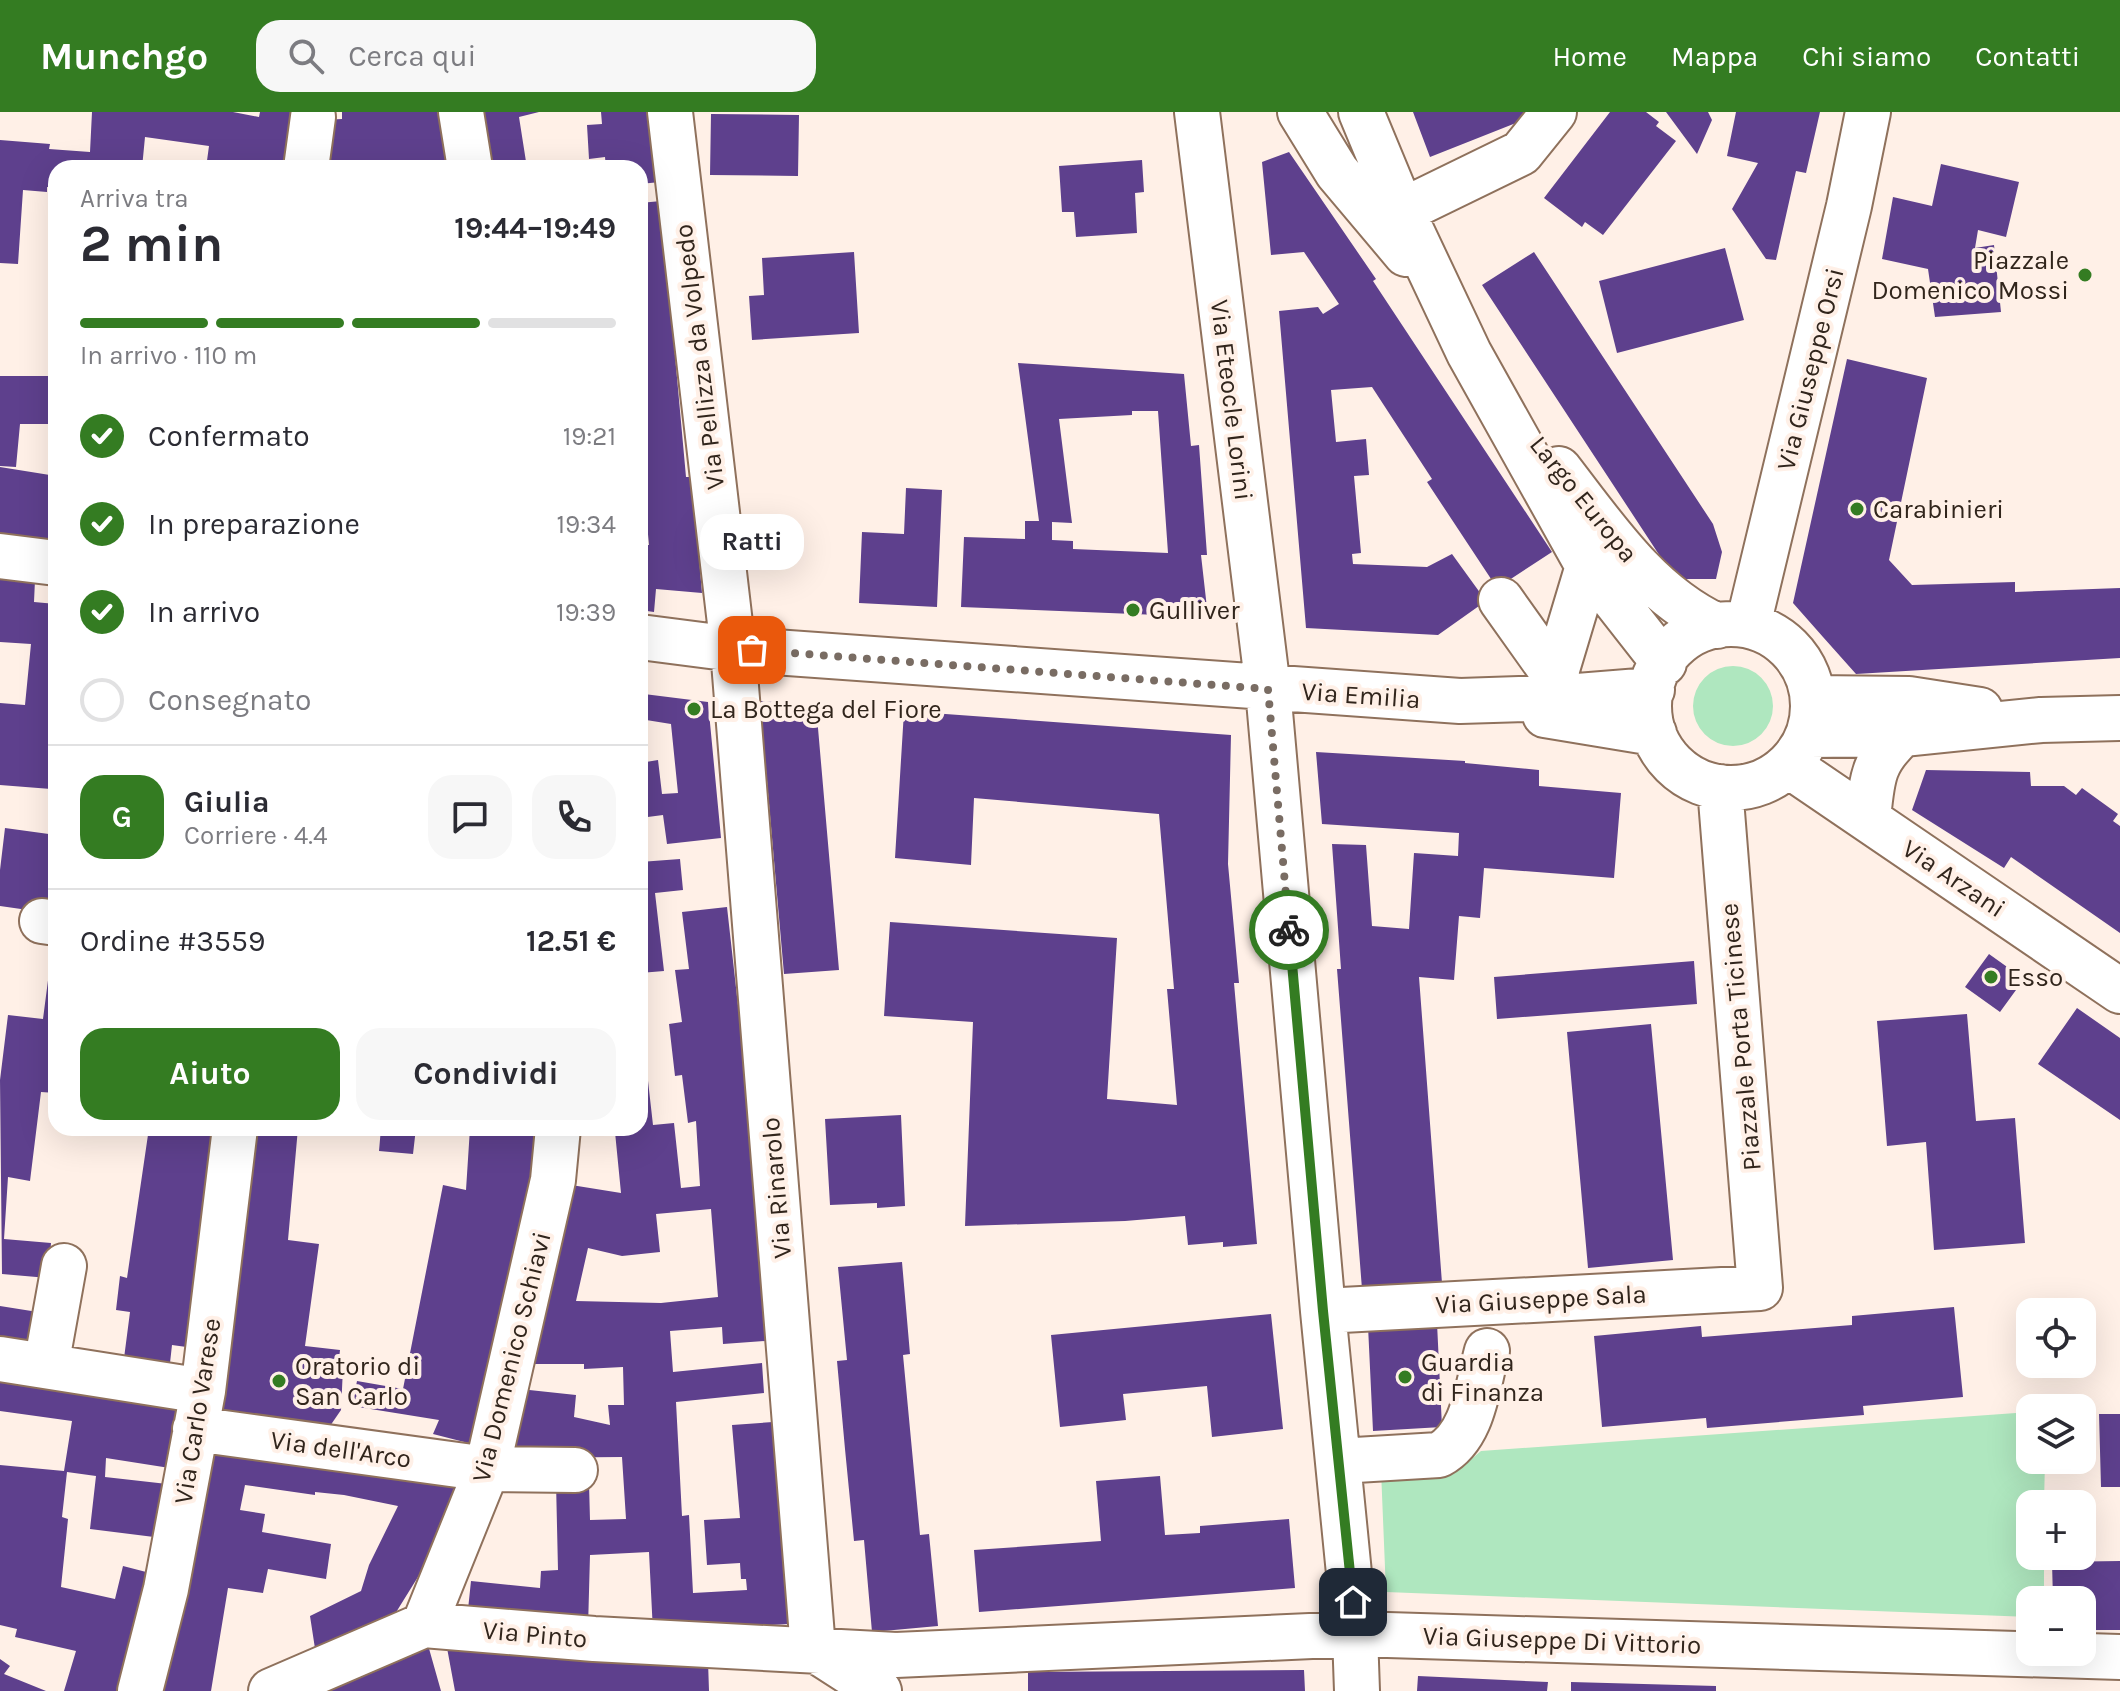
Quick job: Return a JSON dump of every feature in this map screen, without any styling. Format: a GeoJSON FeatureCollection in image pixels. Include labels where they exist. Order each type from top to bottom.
{"type":"FeatureCollection","features":[{"type":"Feature","properties":{"kind":"street"},"geometry":{"type":"LineString","coordinates":[[461,112],[469,160]]}},
{"type":"Feature","properties":{"kind":"street","name":"Via Pellizza da Volpedo"},"geometry":{"type":"LineString","coordinates":[[670,112],[733,649]]}},
{"type":"Feature","properties":{"kind":"street","name":"Via Eteocle Lorini"},"geometry":{"type":"LineString","coordinates":[[1197,112],[1268,689],[1355,1634],[1357,1691]]}},
{"type":"Feature","properties":{"kind":"street","name":"Largo Europa"},"geometry":{"type":"LineString","coordinates":[[1300,112],[1337,172],[1442,298]]}},
{"type":"Feature","properties":{"kind":"street","name":"Largo Europa"},"geometry":{"type":"LineString","coordinates":[[1361,112],[1402,211],[1469,353],[1588,566],[1658,676]]}},
{"type":"Feature","properties":{"kind":"street"},"geometry":{"type":"LineString","coordinates":[[1402,211],[1521,153],[1554,112]]}},
{"type":"Feature","properties":{"kind":"street","name":"Via Giuseppe Orsi"},"geometry":{"type":"LineString","coordinates":[[1732,626],[1849,206],[1868,112]]}},
{"type":"Feature","properties":{"kind":"street"},"geometry":{"type":"LineString","coordinates":[[307,160],[313,117]]}},
{"type":"Feature","properties":{"kind":"street","name":"Largo Europa"},"geometry":{"type":"LineString","coordinates":[[1469,353],[1626,554],[1664,594],[1695,616],[1732,626]]}},
{"type":"Feature","properties":{"kind":"street"},"geometry":{"type":"LineString","coordinates":[[0,556],[48,562]]}},
{"type":"Feature","properties":{"kind":"street"},"geometry":{"type":"LineString","coordinates":[[1554,687],[1588,566]]}},
{"type":"Feature","properties":{"kind":"street"},"geometry":{"type":"LineString","coordinates":[[1501,600],[1554,687]]}},
{"type":"Feature","properties":{"kind":"street"},"geometry":{"type":"LineString","coordinates":[[1804,732],[1806,671],[1790,648],[1768,631],[1732,626],[1704,627],[1680,641],[1658,676],[1655,740],[1671,763],[1693,779],[1720,787],[1768,779],[1804,732],[1909,699],[2041,720]]}},
{"type":"Feature","properties":{"kind":"street","name":"Via Emilia"},"geometry":{"type":"LineString","coordinates":[[648,638],[733,649],[1460,701],[1654,733]]}},
{"type":"Feature","properties":{"kind":"street","name":"Via Rinarolo"},"geometry":{"type":"LineString","coordinates":[[733,649],[813,1649]]}},
{"type":"Feature","properties":{"kind":"street","name":"Via Emilia"},"geometry":{"type":"LineString","coordinates":[[1460,701],[1658,676]]}},
{"type":"Feature","properties":{"kind":"street"},"geometry":{"type":"LineString","coordinates":[[1804,732],[1903,734],[2041,720],[2120,718]]}},
{"type":"Feature","properties":{"kind":"street","name":"Via Arzani"},"geometry":{"type":"LineString","coordinates":[[1804,732],[1868,819],[2120,991]]}},
{"type":"Feature","properties":{"kind":"street"},"geometry":{"type":"LineString","coordinates":[[1868,819],[1876,767],[1883,751],[1903,734]]}},
{"type":"Feature","properties":{"kind":"street","name":"Piazzale Porta Ticinese"},"geometry":{"type":"LineString","coordinates":[[1720,787],[1760,1288]]}},
{"type":"Feature","properties":{"kind":"street","name":"Via Carlo Varese"},"geometry":{"type":"LineString","coordinates":[[140,1691],[166,1589],[199,1410],[234,1136]]}},
{"type":"Feature","properties":{"kind":"street","name":"Via Domenico Schiavi"},"geometry":{"type":"LineString","coordinates":[[424,1625],[487,1469],[553,1180],[557,1136]]}},
{"type":"Feature","properties":{"kind":"street"},"geometry":{"type":"LineString","coordinates":[[46,1366],[64,1266]]}},
{"type":"Feature","properties":{"kind":"street","name":"Via Giuseppe Sala"},"geometry":{"type":"LineString","coordinates":[[1323,1311],[1760,1288]]}},
{"type":"Feature","properties":{"kind":"street"},"geometry":{"type":"LineString","coordinates":[[1339,1461],[1439,1455],[1451,1449],[1467,1426],[1487,1351]]}},
{"type":"Feature","properties":{"kind":"street","name":"Via dell'Arco"},"geometry":{"type":"LineString","coordinates":[[0,1359],[46,1366],[199,1410],[487,1469],[575,1470]]}},
{"type":"Feature","properties":{"kind":"street","name":"Via Pinto"},"geometry":{"type":"LineString","coordinates":[[271,1691],[424,1625],[594,1639],[813,1649]]}},
{"type":"Feature","properties":{"kind":"street","name":"Via Giuseppe Di Vittorio"},"geometry":{"type":"LineString","coordinates":[[813,1649],[896,1655],[1355,1634],[2120,1657]]}},
{"type":"Feature","properties":{"kind":"street"},"geometry":{"type":"LineString","coordinates":[[813,1649],[879,1691]]}},
{"type":"Feature","properties":{"kind":"green space"},"geometry":{"type":"Polygon","coordinates":[[[1733,666],[1748,669],[1761,678],[1770,691],[1773,706],[1770,721],[1761,734],[1748,743],[1733,746],[1718,743],[1705,734],[1696,721],[1693,706],[1696,691],[1705,678],[1718,669],[1733,666]]]}},
{"type":"Feature","properties":{"kind":"green space"},"geometry":{"type":"Polygon","coordinates":[[[2016,1413],[2016,1474],[2045,1474],[2044,1490],[2016,1490],[2016,1570],[2044,1570],[2044,1586],[2016,1586],[2016,1616],[1386,1592],[1381,1470],[1463,1466],[1481,1451],[2016,1413]]]}},
{"type":"Feature","properties":{"kind":"building"},"geometry":{"type":"Polygon","coordinates":[[[92,112],[233,112],[259,117],[260,112],[297,112],[294,160],[207,160],[209,146],[145,137],[143,160],[48,160],[47,192],[23,190],[18,264],[0,263],[0,140],[50,144],[49,149],[90,152],[92,112]]]}},
{"type":"Feature","properties":{"kind":"building"},"geometry":{"type":"Polygon","coordinates":[[[342,112],[454,112],[461,160],[317,160],[322,120],[342,119],[342,112]]]}},
{"type":"Feature","properties":{"kind":"building"},"geometry":{"type":"Polygon","coordinates":[[[470,112],[539,112],[519,117],[526,160],[478,160],[470,112]]]}},
{"type":"Feature","properties":{"kind":"building"},"geometry":{"type":"Polygon","coordinates":[[[601,112],[653,112],[660,182],[648,183],[648,160],[589,159],[587,125],[602,124],[601,112]]]}},
{"type":"Feature","properties":{"kind":"building"},"geometry":{"type":"Polygon","coordinates":[[[1413,112],[1535,112],[1531,117],[1430,157],[1413,112]]]}},
{"type":"Feature","properties":{"kind":"building"},"geometry":{"type":"Polygon","coordinates":[[[1610,112],[1646,112],[1659,122],[1656,126],[1676,141],[1603,235],[1585,222],[1582,227],[1544,198],[1610,112]]]}},
{"type":"Feature","properties":{"kind":"building"},"geometry":{"type":"Polygon","coordinates":[[[1666,112],[1708,112],[1712,120],[1697,154],[1666,112]]]}},
{"type":"Feature","properties":{"kind":"building"},"geometry":{"type":"Polygon","coordinates":[[[1736,112],[1820,112],[1806,173],[1796,171],[1776,260],[1766,259],[1732,209],[1758,163],[1727,156],[1736,112]]]}},
{"type":"Feature","properties":{"kind":"building"},"geometry":{"type":"Polygon","coordinates":[[[711,114],[799,115],[798,176],[710,175],[711,114]]]}},
{"type":"Feature","properties":{"kind":"building"},"geometry":{"type":"Polygon","coordinates":[[[1289,152],[1376,279],[1373,281],[1552,552],[1497,588],[1427,482],[1432,479],[1372,387],[1331,390],[1336,442],[1366,439],[1369,475],[1354,476],[1361,553],[1352,554],[1353,564],[1427,567],[1452,554],[1486,601],[1438,635],[1306,628],[1279,311],[1318,307],[1323,314],[1339,304],[1304,252],[1271,255],[1262,162],[1289,152]]]}},
{"type":"Feature","properties":{"kind":"building"},"geometry":{"type":"Polygon","coordinates":[[[1142,160],[1144,192],[1135,193],[1137,233],[1076,237],[1074,212],[1062,212],[1059,166],[1142,160]]]}},
{"type":"Feature","properties":{"kind":"building"},"geometry":{"type":"Polygon","coordinates":[[[1941,164],[2019,182],[2006,237],[1978,230],[1975,248],[1994,245],[2001,312],[1935,317],[1928,269],[1882,259],[1893,197],[1932,206],[1941,164]]]}},
{"type":"Feature","properties":{"kind":"building"},"geometry":{"type":"Polygon","coordinates":[[[661,201],[686,477],[692,477],[702,593],[656,589],[654,612],[648,611],[648,202],[661,201]]]}},
{"type":"Feature","properties":{"kind":"building"},"geometry":{"type":"Polygon","coordinates":[[[1725,248],[1744,320],[1617,353],[1599,281],[1725,248]]]}},
{"type":"Feature","properties":{"kind":"building"},"geometry":{"type":"Polygon","coordinates":[[[854,252],[859,333],[752,340],[749,296],[764,295],[762,258],[854,252]]]}},
{"type":"Feature","properties":{"kind":"building"},"geometry":{"type":"Polygon","coordinates":[[[1534,252],[1713,524],[1722,552],[1716,579],[1675,579],[1482,285],[1534,252]]]}},
{"type":"Feature","properties":{"kind":"building","name":"Carabinieri"},"geometry":{"type":"Polygon","coordinates":[[[1847,359],[1927,378],[1889,560],[1912,585],[2015,582],[2015,592],[2120,588],[2120,658],[1856,674],[1793,603],[1847,359]]]}},
{"type":"Feature","properties":{"kind":"building"},"geometry":{"type":"Polygon","coordinates":[[[1018,363],[1184,374],[1191,446],[1199,445],[1207,555],[1201,555],[1208,617],[961,607],[964,537],[1025,539],[1025,521],[1039,521],[1018,363]],[[1158,411],[1059,419],[1072,523],[1052,522],[1052,540],[1073,541],[1073,549],[1168,553],[1158,411]]]}},
{"type":"Feature","properties":{"kind":"building"},"geometry":{"type":"Polygon","coordinates":[[[0,376],[48,376],[48,424],[20,424],[16,467],[0,466],[0,376]]]}},
{"type":"Feature","properties":{"kind":"building"},"geometry":{"type":"Polygon","coordinates":[[[0,467],[48,475],[48,545],[0,539],[0,467]]]}},
{"type":"Feature","properties":{"kind":"building"},"geometry":{"type":"Polygon","coordinates":[[[906,488],[942,490],[937,607],[859,603],[862,532],[904,534],[906,488]]]}},
{"type":"Feature","properties":{"kind":"building"},"geometry":{"type":"Polygon","coordinates":[[[0,576],[35,580],[34,602],[48,603],[48,789],[0,785],[0,703],[25,705],[31,644],[0,642],[0,576]]]}},
{"type":"Feature","properties":{"kind":"building"},"geometry":{"type":"Polygon","coordinates":[[[648,694],[708,702],[721,838],[667,844],[663,815],[648,817],[648,762],[658,760],[662,794],[678,793],[671,724],[648,720],[648,694]]]}},
{"type":"Feature","properties":{"kind":"building"},"geometry":{"type":"Polygon","coordinates":[[[760,701],[816,705],[839,970],[784,974],[760,701]]]}},
{"type":"Feature","properties":{"kind":"building"},"geometry":{"type":"Polygon","coordinates":[[[904,711],[1231,735],[1228,864],[1239,983],[1234,983],[1257,1244],[1223,1247],[1223,1242],[1188,1245],[1185,1216],[965,1226],[973,1022],[884,1016],[890,922],[1117,938],[1107,1099],[1177,1105],[1167,989],[1174,989],[1159,814],[974,798],[971,865],[895,858],[904,711]]]}},
{"type":"Feature","properties":{"kind":"building"},"geometry":{"type":"Polygon","coordinates":[[[1316,752],[1465,761],[1539,770],[1539,786],[1621,793],[1614,878],[1484,868],[1480,918],[1459,916],[1454,980],[1419,977],[1442,1283],[1362,1289],[1337,969],[1341,969],[1332,844],[1366,845],[1372,926],[1409,929],[1414,853],[1458,856],[1459,833],[1322,824],[1316,752]]]}},
{"type":"Feature","properties":{"kind":"building"},"geometry":{"type":"Polygon","coordinates":[[[1926,770],[2030,772],[2031,786],[2064,786],[2076,795],[2082,788],[2118,814],[2113,821],[2120,826],[2120,933],[2011,857],[2004,868],[1912,810],[1926,770]]]}},
{"type":"Feature","properties":{"kind":"building"},"geometry":{"type":"Polygon","coordinates":[[[5,828],[48,834],[48,913],[0,906],[5,828]]]}},
{"type":"Feature","properties":{"kind":"building"},"geometry":{"type":"Polygon","coordinates":[[[680,859],[683,890],[655,893],[664,971],[648,972],[648,861],[680,859]]]}},
{"type":"Feature","properties":{"kind":"building"},"geometry":{"type":"Polygon","coordinates":[[[727,907],[745,1068],[765,1341],[723,1344],[722,1327],[670,1331],[673,1372],[762,1363],[764,1393],[676,1402],[682,1516],[689,1515],[693,1593],[747,1590],[746,1579],[741,1579],[740,1563],[707,1565],[704,1520],[740,1518],[732,1425],[773,1422],[789,1624],[653,1632],[649,1552],[590,1555],[588,1628],[467,1619],[471,1581],[540,1588],[541,1571],[558,1570],[556,1482],[589,1483],[590,1520],[626,1519],[622,1457],[504,1458],[520,1389],[576,1395],[574,1417],[610,1425],[608,1405],[624,1405],[623,1367],[584,1369],[584,1364],[526,1364],[565,1184],[621,1193],[615,1136],[648,1136],[648,1081],[653,1125],[674,1123],[681,1188],[700,1186],[696,1121],[688,1123],[682,1075],[675,1076],[669,1024],[682,1022],[675,970],[689,969],[682,912],[727,907]],[[711,1209],[656,1214],[660,1252],[622,1256],[588,1248],[576,1301],[661,1303],[718,1297],[711,1209]]]}},
{"type":"Feature","properties":{"kind":"building"},"geometry":{"type":"Polygon","coordinates":[[[1989,954],[2024,979],[2000,1012],[1965,987],[1989,954]]]}},
{"type":"Feature","properties":{"kind":"building"},"geometry":{"type":"Polygon","coordinates":[[[1694,961],[1697,1004],[1497,1019],[1494,977],[1694,961]]]}},
{"type":"Feature","properties":{"kind":"building"},"geometry":{"type":"Polygon","coordinates":[[[48,980],[48,1092],[41,1092],[30,1181],[8,1177],[4,1239],[51,1243],[48,1278],[2,1274],[0,1080],[8,1015],[43,1019],[48,980]]]}},
{"type":"Feature","properties":{"kind":"building"},"geometry":{"type":"Polygon","coordinates":[[[2077,1008],[2120,1038],[2120,1120],[2038,1064],[2077,1008]]]}},
{"type":"Feature","properties":{"kind":"building"},"geometry":{"type":"Polygon","coordinates":[[[1967,1014],[1976,1121],[2015,1118],[2025,1243],[1934,1250],[1926,1142],[1887,1146],[1877,1021],[1967,1014]]]}},
{"type":"Feature","properties":{"kind":"building"},"geometry":{"type":"Polygon","coordinates":[[[1651,1024],[1673,1260],[1588,1268],[1567,1032],[1651,1024]]]}},
{"type":"Feature","properties":{"kind":"building"},"geometry":{"type":"Polygon","coordinates":[[[901,1115],[905,1206],[877,1208],[877,1203],[830,1205],[825,1119],[901,1115]]]}},
{"type":"Feature","properties":{"kind":"building"},"geometry":{"type":"Polygon","coordinates":[[[148,1136],[225,1136],[201,1349],[172,1345],[169,1372],[123,1366],[130,1312],[116,1310],[120,1276],[127,1278],[148,1136]]]}},
{"type":"Feature","properties":{"kind":"building"},"geometry":{"type":"Polygon","coordinates":[[[244,1136],[297,1136],[288,1240],[319,1244],[305,1346],[340,1350],[338,1368],[343,1368],[341,1410],[330,1426],[211,1422],[244,1136]]]}},
{"type":"Feature","properties":{"kind":"building"},"geometry":{"type":"Polygon","coordinates":[[[380,1136],[415,1136],[413,1154],[379,1151],[380,1136]]]}},
{"type":"Feature","properties":{"kind":"building"},"geometry":{"type":"Polygon","coordinates":[[[469,1136],[547,1136],[476,1445],[433,1434],[439,1420],[352,1406],[357,1381],[403,1389],[443,1185],[466,1190],[469,1136]]]}},
{"type":"Feature","properties":{"kind":"building"},"geometry":{"type":"Polygon","coordinates":[[[902,1262],[910,1354],[903,1355],[920,1535],[929,1534],[938,1626],[872,1632],[864,1540],[854,1541],[845,1449],[837,1361],[847,1360],[838,1267],[902,1262]]]}},
{"type":"Feature","properties":{"kind":"building"},"geometry":{"type":"Polygon","coordinates":[[[0,1306],[44,1313],[39,1349],[0,1342],[0,1306]]]}},
{"type":"Feature","properties":{"kind":"building"},"geometry":{"type":"Polygon","coordinates":[[[1954,1307],[1963,1397],[1863,1406],[1864,1415],[1707,1428],[1706,1418],[1602,1427],[1594,1336],[1701,1326],[1702,1337],[1852,1325],[1852,1316],[1954,1307]]]}},
{"type":"Feature","properties":{"kind":"building"},"geometry":{"type":"Polygon","coordinates":[[[1271,1314],[1283,1429],[1212,1437],[1207,1386],[1123,1394],[1126,1420],[1060,1427],[1051,1335],[1271,1314]]]}},
{"type":"Feature","properties":{"kind":"building","name":"Guardia di Finanza"},"geometry":{"type":"Polygon","coordinates":[[[1437,1323],[1442,1427],[1373,1431],[1368,1326],[1437,1323]]]}},
{"type":"Feature","properties":{"kind":"building"},"geometry":{"type":"Polygon","coordinates":[[[0,1370],[186,1398],[176,1469],[106,1458],[105,1477],[176,1485],[170,1539],[90,1529],[96,1476],[67,1472],[62,1517],[68,1519],[61,1587],[115,1599],[123,1566],[150,1573],[123,1691],[64,1691],[76,1651],[15,1637],[17,1629],[0,1625],[0,1465],[64,1471],[72,1421],[0,1411],[0,1370]]]}},
{"type":"Feature","properties":{"kind":"building"},"geometry":{"type":"Polygon","coordinates":[[[2099,1414],[2120,1414],[2120,1487],[2101,1487],[2099,1414]]]}},
{"type":"Feature","properties":{"kind":"building"},"geometry":{"type":"Polygon","coordinates":[[[201,1437],[471,1476],[444,1535],[390,1622],[316,1655],[310,1616],[361,1591],[369,1565],[398,1506],[344,1495],[315,1492],[315,1495],[245,1485],[240,1510],[265,1514],[262,1532],[331,1544],[326,1579],[268,1569],[263,1593],[228,1588],[211,1691],[154,1691],[201,1437]]]}},
{"type":"Feature","properties":{"kind":"building"},"geometry":{"type":"Polygon","coordinates":[[[1160,1476],[1165,1535],[1200,1533],[1200,1526],[1289,1519],[1295,1588],[979,1612],[974,1550],[1101,1541],[1096,1481],[1160,1476]]]}},
{"type":"Feature","properties":{"kind":"building"},"geometry":{"type":"Polygon","coordinates":[[[2096,1561],[2120,1561],[2120,1630],[2096,1630],[2096,1586],[2053,1586],[2052,1570],[2096,1570],[2096,1561]]]}},
{"type":"Feature","properties":{"kind":"building"},"geometry":{"type":"Polygon","coordinates":[[[445,1637],[708,1661],[709,1691],[455,1691],[445,1637]]]}},
{"type":"Feature","properties":{"kind":"building"},"geometry":{"type":"Polygon","coordinates":[[[428,1645],[441,1691],[297,1691],[428,1645]]]}},
{"type":"Feature","properties":{"kind":"building"},"geometry":{"type":"Polygon","coordinates":[[[0,1659],[10,1666],[4,1674],[46,1691],[0,1691],[0,1659]]]}},
{"type":"Feature","properties":{"kind":"building"},"geometry":{"type":"Polygon","coordinates":[[[1304,1670],[1305,1691],[1028,1691],[1028,1672],[1304,1670]]]}},
{"type":"Feature","properties":{"kind":"building"},"geometry":{"type":"Polygon","coordinates":[[[1418,1676],[1548,1682],[1547,1691],[1417,1691],[1418,1676]]]}},
{"type":"Feature","properties":{"kind":"building"},"geometry":{"type":"Polygon","coordinates":[[[1571,1682],[1716,1686],[1716,1691],[1571,1691],[1571,1682]]]}},
{"type":"Feature","properties":{"kind":"way so far"},"geometry":{"type":"LineString","coordinates":[[752,650],[1268,689],[1289,930]]}},
{"type":"Feature","properties":{"kind":"place","name":"Piazzale Domenico Mossi"},"geometry":{"type":"Point","coordinates":[2085,275]}},
{"type":"Feature","properties":{"kind":"place","name":"Carabinieri"},"geometry":{"type":"Point","coordinates":[1857,509]}},
{"type":"Feature","properties":{"kind":"place","name":"Gulliver"},"geometry":{"type":"Point","coordinates":[1133,610]}},
{"type":"Feature","properties":{"kind":"place","name":"Ratti"},"geometry":{"type":"Point","coordinates":[752,650]}},
{"type":"Feature","properties":{"kind":"place","name":"La Bottega del Fiore"},"geometry":{"type":"Point","coordinates":[694,709]}},
{"type":"Feature","properties":{"kind":"place","name":"Esso"},"geometry":{"type":"Point","coordinates":[1991,977]}},
{"type":"Feature","properties":{"kind":"place","name":"Guardia di Finanza"},"geometry":{"type":"Point","coordinates":[1405,1377]}},
{"type":"Feature","properties":{"kind":"place","name":"Oratorio di San Carlo"},"geometry":{"type":"Point","coordinates":[279,1381]}},
{"type":"Feature","properties":{"kind":"route"},"geometry":{"type":"LineString","coordinates":[[1289,930],[1353,1602]]}}]}
